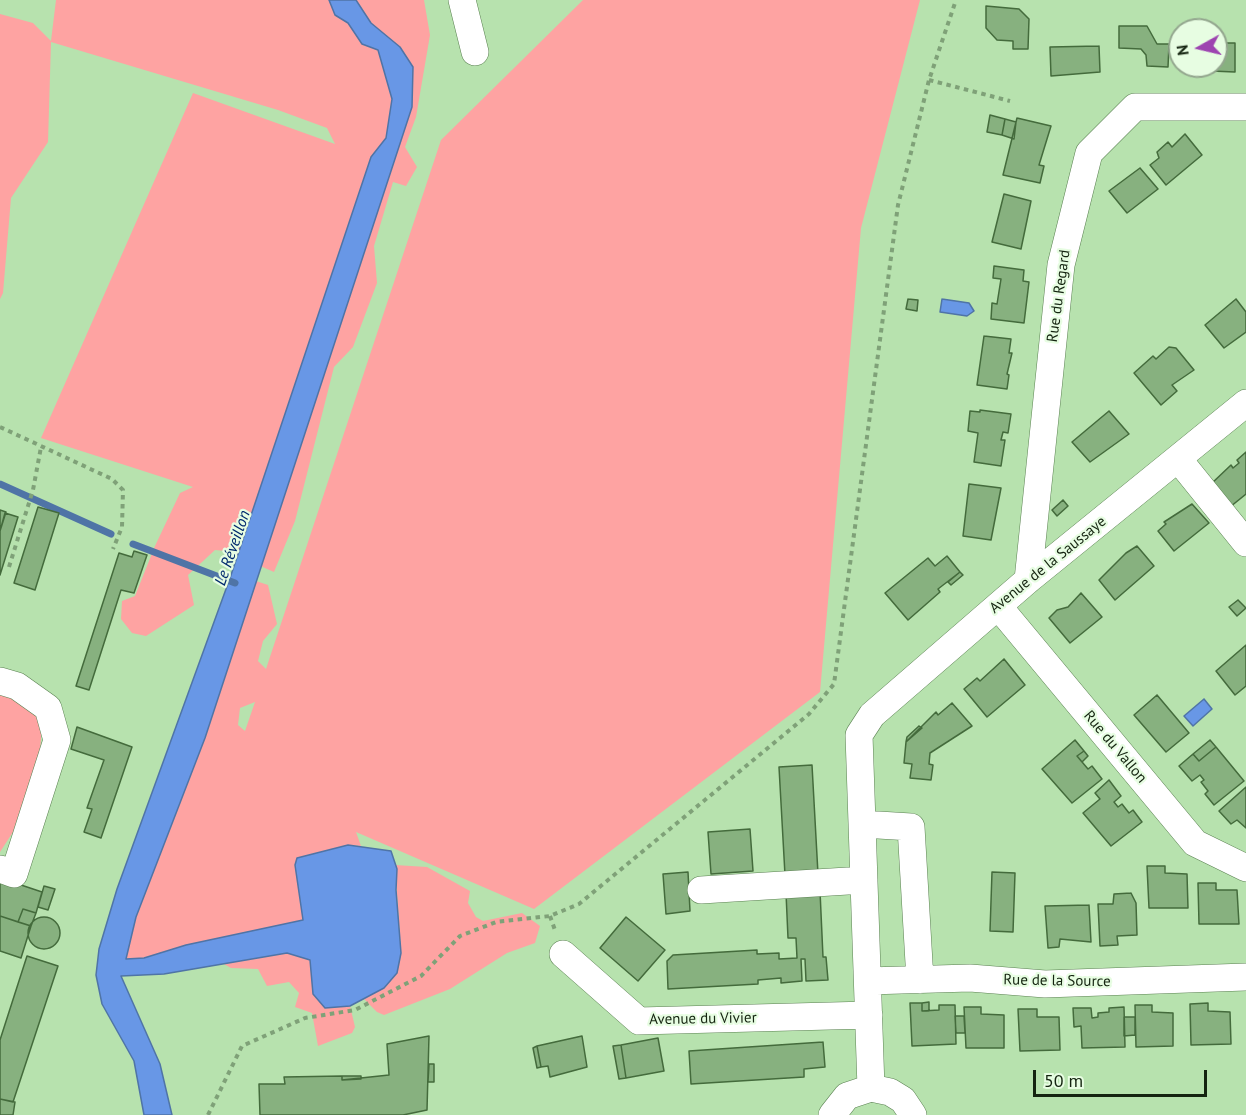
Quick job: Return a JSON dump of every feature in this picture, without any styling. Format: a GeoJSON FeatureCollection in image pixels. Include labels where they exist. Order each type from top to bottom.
{"type":"FeatureCollection","features":[{"type":"Feature","properties":{"kind":"street"},"geometry":{"type":"LineString","coordinates":[[462,0],[475,52]]}},
{"type":"Feature","properties":{"kind":"street","name":"Rue du Regard"},"geometry":{"type":"LineString","coordinates":[[1028,580],[1061,266],[1089,153],[1135,107],[1246,107]]}},
{"type":"Feature","properties":{"kind":"street","name":"Avenue de la Saussaye"},"geometry":{"type":"LineString","coordinates":[[862,824],[859,735],[872,715],[1028,580],[1179,460],[1246,403]]}},
{"type":"Feature","properties":{"kind":"street"},"geometry":{"type":"LineString","coordinates":[[1179,460],[1246,543]]}},
{"type":"Feature","properties":{"kind":"street","name":"Rue du Vallon"},"geometry":{"type":"LineString","coordinates":[[998,606],[1195,843],[1246,868]]}},
{"type":"Feature","properties":{"kind":"street"},"geometry":{"type":"LineString","coordinates":[[0,681],[17,686],[48,708],[57,740],[14,874],[0,869]]}},
{"type":"Feature","properties":{"kind":"street"},"geometry":{"type":"LineString","coordinates":[[872,1088],[862,824],[911,827],[920,980]]}},
{"type":"Feature","properties":{"kind":"street"},"geometry":{"type":"LineString","coordinates":[[701,890],[864,880]]}},
{"type":"Feature","properties":{"kind":"street","name":"Avenue du Vivier"},"geometry":{"type":"LineString","coordinates":[[563,954],[639,1021],[869,1015]]}},
{"type":"Feature","properties":{"kind":"street","name":"Rue de la Source"},"geometry":{"type":"LineString","coordinates":[[868,981],[970,978],[1045,984],[1246,977]]}},
{"type":"Feature","properties":{"kind":"street"},"geometry":{"type":"LineString","coordinates":[[832,1115],[847,1096],[872,1088],[890,1092],[903,1100],[913,1115]]}},
{"type":"Feature","properties":{"kind":"path"},"geometry":{"type":"LineString","coordinates":[[208,1115],[242,1046],[305,1018],[355,1010],[421,976],[460,936],[496,922],[550,916],[579,904],[809,714],[834,684],[898,205],[929,80],[956,0]]}},
{"type":"Feature","properties":{"kind":"path"},"geometry":{"type":"LineString","coordinates":[[929,80],[1010,101]]}},
{"type":"Feature","properties":{"kind":"path"},"geometry":{"type":"LineString","coordinates":[[0,427],[112,479],[123,490],[122,527],[113,549]]}},
{"type":"Feature","properties":{"kind":"path"},"geometry":{"type":"LineString","coordinates":[[9,567],[33,490],[41,446]]}},
{"type":"Feature","properties":{"kind":"shaded area"},"geometry":{"type":"Polygon","coordinates":[[[56,0],[424,0],[430,35],[416,117],[405,147],[417,167],[406,186],[393,182],[374,246],[377,283],[353,347],[334,367],[295,521],[274,572],[226,551],[215,550],[188,575],[194,605],[146,636],[132,633],[121,619],[122,601],[135,596],[180,493],[193,487],[41,438],[193,93],[335,144],[327,128],[278,110],[51,42],[48,142],[11,198],[3,293],[0,299],[0,14],[33,23],[51,41],[56,0]]]}},
{"type":"Feature","properties":{"kind":"shaded area"},"geometry":{"type":"Polygon","coordinates":[[[583,0],[920,0],[861,228],[820,692],[534,909],[356,832],[361,846],[348,845],[297,858],[295,865],[304,920],[186,945],[144,958],[125,959],[136,917],[205,738],[256,581],[268,585],[277,624],[263,641],[258,661],[266,669],[441,140],[583,0]],[[255,702],[240,708],[238,725],[245,731],[255,702]]]}},
{"type":"Feature","properties":{"kind":"shaded area"},"geometry":{"type":"Polygon","coordinates":[[[0,689],[37,715],[42,726],[40,751],[13,832],[0,852],[0,689]]]}},
{"type":"Feature","properties":{"kind":"shaded area"},"geometry":{"type":"Polygon","coordinates":[[[395,865],[427,867],[470,891],[468,903],[476,917],[483,921],[522,913],[540,926],[535,943],[507,953],[450,989],[384,1015],[377,1012],[363,998],[384,988],[397,973],[401,952],[395,865]]]}},
{"type":"Feature","properties":{"kind":"shaded area"},"geometry":{"type":"Polygon","coordinates":[[[287,953],[310,959],[313,994],[325,1007],[350,1006],[355,1027],[352,1033],[318,1046],[312,1013],[295,1007],[299,993],[289,982],[267,986],[258,969],[231,968],[224,964],[287,953]]]}},
{"type":"Feature","properties":{"kind":"water"},"geometry":{"type":"Polygon","coordinates":[[[329,0],[356,0],[371,23],[400,47],[413,67],[412,107],[205,738],[136,917],[126,959],[144,958],[186,945],[303,920],[295,865],[297,858],[348,845],[391,851],[397,869],[396,890],[401,953],[397,973],[384,988],[350,1006],[325,1008],[313,994],[310,960],[287,953],[164,974],[121,976],[160,1064],[172,1115],[144,1115],[134,1061],[102,1004],[96,975],[99,949],[117,889],[230,578],[371,157],[386,138],[392,99],[378,50],[362,44],[348,23],[335,15],[329,0]]]}},
{"type":"Feature","properties":{"kind":"water"},"geometry":{"type":"Polygon","coordinates":[[[942,299],[969,303],[974,311],[967,316],[940,312],[942,299]]]}},
{"type":"Feature","properties":{"kind":"water"},"geometry":{"type":"Polygon","coordinates":[[[1204,699],[1212,709],[1193,726],[1184,716],[1204,699]]]}},
{"type":"Feature","properties":{"kind":"building"},"geometry":{"type":"Polygon","coordinates":[[[986,6],[1019,9],[1029,19],[1028,49],[1013,49],[1013,41],[997,40],[986,28],[986,6]]]}},
{"type":"Feature","properties":{"kind":"building"},"geometry":{"type":"Polygon","coordinates":[[[1119,26],[1147,26],[1157,44],[1168,44],[1168,67],[1147,66],[1146,55],[1141,49],[1119,48],[1119,26]]]}},
{"type":"Feature","properties":{"kind":"building"},"geometry":{"type":"Polygon","coordinates":[[[1228,43],[1235,43],[1235,72],[1228,72],[1228,43]]]}},
{"type":"Feature","properties":{"kind":"building"},"geometry":{"type":"Polygon","coordinates":[[[1099,46],[1100,72],[1051,76],[1050,47],[1099,46]]]}},
{"type":"Feature","properties":{"kind":"building"},"geometry":{"type":"Polygon","coordinates":[[[990,115],[1005,119],[1002,135],[987,132],[990,115]]]}},
{"type":"Feature","properties":{"kind":"building"},"geometry":{"type":"Polygon","coordinates":[[[1017,118],[1051,126],[1039,165],[1044,166],[1040,183],[1003,175],[1017,118]]]}},
{"type":"Feature","properties":{"kind":"building"},"geometry":{"type":"Polygon","coordinates":[[[1005,119],[1016,122],[1014,139],[1002,135],[1005,119]]]}},
{"type":"Feature","properties":{"kind":"building"},"geometry":{"type":"Polygon","coordinates":[[[1185,134],[1202,155],[1166,185],[1150,165],[1159,158],[1157,152],[1168,142],[1172,147],[1185,134]]]}},
{"type":"Feature","properties":{"kind":"building"},"geometry":{"type":"Polygon","coordinates":[[[1140,168],[1158,189],[1127,213],[1109,191],[1140,168]]]}},
{"type":"Feature","properties":{"kind":"building"},"geometry":{"type":"Polygon","coordinates":[[[1004,194],[1031,201],[1021,249],[992,242],[1004,194]]]}},
{"type":"Feature","properties":{"kind":"building"},"geometry":{"type":"Polygon","coordinates":[[[994,266],[1024,270],[1023,281],[1029,282],[1024,323],[991,319],[992,303],[997,304],[1001,279],[993,278],[994,266]]]}},
{"type":"Feature","properties":{"kind":"building"},"geometry":{"type":"Polygon","coordinates":[[[908,299],[918,300],[917,311],[906,309],[908,299]]]}},
{"type":"Feature","properties":{"kind":"building"},"geometry":{"type":"Polygon","coordinates":[[[1236,299],[1246,312],[1246,332],[1224,348],[1205,325],[1236,299]]]}},
{"type":"Feature","properties":{"kind":"building"},"geometry":{"type":"Polygon","coordinates":[[[984,336],[1011,339],[1009,353],[1012,353],[1007,374],[1009,375],[1007,389],[977,385],[984,336]]]}},
{"type":"Feature","properties":{"kind":"building"},"geometry":{"type":"Polygon","coordinates":[[[1169,347],[1176,348],[1194,370],[1172,385],[1177,391],[1161,405],[1134,373],[1153,356],[1156,359],[1169,347]]]}},
{"type":"Feature","properties":{"kind":"building"},"geometry":{"type":"Polygon","coordinates":[[[980,410],[1011,414],[1008,433],[1003,432],[1001,440],[1005,440],[1001,466],[974,462],[978,433],[968,431],[970,411],[980,412],[980,410]]]}},
{"type":"Feature","properties":{"kind":"building"},"geometry":{"type":"Polygon","coordinates":[[[1109,411],[1129,434],[1090,462],[1072,442],[1109,411]]]}},
{"type":"Feature","properties":{"kind":"building"},"geometry":{"type":"Polygon","coordinates":[[[1246,452],[1246,494],[1230,507],[1211,484],[1231,465],[1233,468],[1239,463],[1237,460],[1246,452]]]}},
{"type":"Feature","properties":{"kind":"building"},"geometry":{"type":"Polygon","coordinates":[[[969,484],[1001,488],[991,540],[963,536],[969,484]]]}},
{"type":"Feature","properties":{"kind":"building"},"geometry":{"type":"Polygon","coordinates":[[[1063,500],[1068,506],[1057,516],[1052,510],[1063,500]]]}},
{"type":"Feature","properties":{"kind":"building"},"geometry":{"type":"Polygon","coordinates":[[[1192,504],[1209,523],[1174,551],[1158,531],[1166,524],[1164,522],[1192,504]]]}},
{"type":"Feature","properties":{"kind":"building"},"geometry":{"type":"Polygon","coordinates":[[[38,507],[59,513],[35,590],[14,583],[38,507]]]}},
{"type":"Feature","properties":{"kind":"building"},"geometry":{"type":"Polygon","coordinates":[[[0,510],[6,512],[0,531],[0,510]]]}},
{"type":"Feature","properties":{"kind":"building"},"geometry":{"type":"Polygon","coordinates":[[[5,513],[18,517],[0,575],[0,531],[5,513]]]}},
{"type":"Feature","properties":{"kind":"building"},"geometry":{"type":"Polygon","coordinates":[[[1137,546],[1154,566],[1115,600],[1099,580],[1126,553],[1137,546]]]}},
{"type":"Feature","properties":{"kind":"building"},"geometry":{"type":"Polygon","coordinates":[[[134,551],[147,555],[134,593],[121,590],[89,690],[76,686],[119,553],[132,557],[134,551]]]}},
{"type":"Feature","properties":{"kind":"building"},"geometry":{"type":"Polygon","coordinates":[[[947,556],[960,572],[938,589],[940,592],[908,620],[885,593],[928,558],[935,566],[947,556]]]}},
{"type":"Feature","properties":{"kind":"building"},"geometry":{"type":"Polygon","coordinates":[[[960,572],[963,575],[951,585],[948,582],[960,572]]]}},
{"type":"Feature","properties":{"kind":"building"},"geometry":{"type":"Polygon","coordinates":[[[1081,593],[1102,617],[1070,643],[1049,618],[1057,610],[1068,607],[1081,593]]]}},
{"type":"Feature","properties":{"kind":"building"},"geometry":{"type":"Polygon","coordinates":[[[1238,600],[1246,608],[1237,616],[1229,607],[1238,600]]]}},
{"type":"Feature","properties":{"kind":"building"},"geometry":{"type":"Polygon","coordinates":[[[1246,645],[1246,686],[1235,695],[1216,671],[1246,645]]]}},
{"type":"Feature","properties":{"kind":"building"},"geometry":{"type":"Polygon","coordinates":[[[1004,659],[1025,685],[987,717],[964,689],[977,678],[980,681],[1004,659]]]}},
{"type":"Feature","properties":{"kind":"building"},"geometry":{"type":"Polygon","coordinates":[[[1157,695],[1189,733],[1166,752],[1134,715],[1157,695]]]}},
{"type":"Feature","properties":{"kind":"building"},"geometry":{"type":"Polygon","coordinates":[[[952,703],[972,726],[930,753],[929,764],[933,765],[931,780],[910,778],[912,764],[904,763],[906,742],[936,712],[938,715],[952,703]]]}},
{"type":"Feature","properties":{"kind":"building"},"geometry":{"type":"Polygon","coordinates":[[[919,726],[922,728],[906,742],[907,737],[919,726]]]}},
{"type":"Feature","properties":{"kind":"building"},"geometry":{"type":"Polygon","coordinates":[[[77,727],[132,747],[101,838],[84,832],[92,809],[87,808],[104,760],[71,749],[77,727]]]}},
{"type":"Feature","properties":{"kind":"building"},"geometry":{"type":"Polygon","coordinates":[[[1075,740],[1084,751],[1077,756],[1088,769],[1092,766],[1102,779],[1072,803],[1042,769],[1075,740]]]}},
{"type":"Feature","properties":{"kind":"building"},"geometry":{"type":"Polygon","coordinates":[[[1210,740],[1216,747],[1199,761],[1193,754],[1210,740]]]}},
{"type":"Feature","properties":{"kind":"building"},"geometry":{"type":"Polygon","coordinates":[[[1216,747],[1244,781],[1214,805],[1205,794],[1208,791],[1201,782],[1204,780],[1200,775],[1192,781],[1179,766],[1193,754],[1199,761],[1216,747]]]}},
{"type":"Feature","properties":{"kind":"building"},"geometry":{"type":"Polygon","coordinates":[[[1084,751],[1088,756],[1082,762],[1077,756],[1084,751]]]}},
{"type":"Feature","properties":{"kind":"building"},"geometry":{"type":"Polygon","coordinates":[[[812,765],[818,874],[785,875],[779,767],[812,765]]]}},
{"type":"Feature","properties":{"kind":"building"},"geometry":{"type":"Polygon","coordinates":[[[1109,780],[1121,796],[1114,802],[1118,807],[1122,804],[1129,813],[1133,810],[1142,822],[1111,846],[1083,813],[1100,799],[1095,793],[1109,780]]]}},
{"type":"Feature","properties":{"kind":"building"},"geometry":{"type":"Polygon","coordinates":[[[1246,787],[1246,828],[1237,820],[1231,824],[1219,811],[1246,787]]]}},
{"type":"Feature","properties":{"kind":"building"},"geometry":{"type":"Polygon","coordinates":[[[750,829],[753,871],[711,874],[708,832],[750,829]]]}},
{"type":"Feature","properties":{"kind":"building"},"geometry":{"type":"Polygon","coordinates":[[[1147,866],[1165,866],[1165,873],[1187,874],[1188,908],[1149,908],[1147,866]]]}},
{"type":"Feature","properties":{"kind":"building"},"geometry":{"type":"Polygon","coordinates":[[[688,872],[690,911],[666,914],[663,874],[688,872]]]}},
{"type":"Feature","properties":{"kind":"building"},"geometry":{"type":"Polygon","coordinates":[[[992,872],[1015,873],[1013,932],[990,931],[992,872]]]}},
{"type":"Feature","properties":{"kind":"building"},"geometry":{"type":"Polygon","coordinates":[[[0,878],[42,892],[36,913],[23,909],[18,922],[0,916],[0,878]]]}},
{"type":"Feature","properties":{"kind":"building"},"geometry":{"type":"Polygon","coordinates":[[[1198,883],[1216,883],[1216,890],[1237,890],[1239,924],[1199,924],[1198,883]]]}},
{"type":"Feature","properties":{"kind":"building"},"geometry":{"type":"Polygon","coordinates":[[[44,886],[55,889],[48,910],[38,907],[44,886]]]}},
{"type":"Feature","properties":{"kind":"building"},"geometry":{"type":"Polygon","coordinates":[[[820,891],[823,957],[826,957],[828,980],[806,981],[805,959],[801,959],[802,981],[781,983],[781,978],[758,980],[758,984],[668,989],[667,961],[673,955],[757,950],[757,954],[779,953],[779,959],[797,958],[796,938],[788,938],[786,893],[820,891]]]}},
{"type":"Feature","properties":{"kind":"building"},"geometry":{"type":"Polygon","coordinates":[[[1131,893],[1136,903],[1137,935],[1117,936],[1118,945],[1100,946],[1098,904],[1113,904],[1114,894],[1131,893]]]}},
{"type":"Feature","properties":{"kind":"building"},"geometry":{"type":"Polygon","coordinates":[[[1089,905],[1091,942],[1060,939],[1059,947],[1048,948],[1045,906],[1089,905]]]}},
{"type":"Feature","properties":{"kind":"building"},"geometry":{"type":"Polygon","coordinates":[[[23,909],[36,913],[31,926],[18,922],[23,909]]]}},
{"type":"Feature","properties":{"kind":"building"},"geometry":{"type":"Polygon","coordinates":[[[0,916],[31,926],[21,958],[0,951],[0,916]]]}},
{"type":"Feature","properties":{"kind":"building"},"geometry":{"type":"Polygon","coordinates":[[[44,917],[55,922],[60,933],[55,944],[44,949],[33,944],[28,933],[33,922],[44,917]]]}},
{"type":"Feature","properties":{"kind":"building"},"geometry":{"type":"Polygon","coordinates":[[[626,917],[665,950],[638,981],[600,948],[626,917]]]}},
{"type":"Feature","properties":{"kind":"building"},"geometry":{"type":"Polygon","coordinates":[[[27,956],[58,966],[13,1102],[0,1099],[0,1040],[27,956]]]}},
{"type":"Feature","properties":{"kind":"building"},"geometry":{"type":"Polygon","coordinates":[[[929,1002],[929,1011],[922,1011],[922,1003],[929,1002]]]}},
{"type":"Feature","properties":{"kind":"building"},"geometry":{"type":"Polygon","coordinates":[[[910,1003],[922,1003],[922,1011],[939,1010],[939,1005],[955,1005],[956,1044],[912,1046],[910,1003]]]}},
{"type":"Feature","properties":{"kind":"building"},"geometry":{"type":"Polygon","coordinates":[[[1208,1003],[1208,1011],[1230,1012],[1231,1044],[1191,1045],[1190,1004],[1208,1003]]]}},
{"type":"Feature","properties":{"kind":"building"},"geometry":{"type":"Polygon","coordinates":[[[1135,1005],[1152,1005],[1152,1012],[1173,1013],[1173,1046],[1136,1047],[1135,1005]]]}},
{"type":"Feature","properties":{"kind":"building"},"geometry":{"type":"Polygon","coordinates":[[[964,1007],[981,1007],[981,1014],[1004,1015],[1004,1048],[966,1048],[964,1007]]]}},
{"type":"Feature","properties":{"kind":"building"},"geometry":{"type":"Polygon","coordinates":[[[1124,1007],[1125,1047],[1082,1048],[1081,1026],[1074,1027],[1073,1008],[1091,1008],[1092,1018],[1098,1017],[1098,1013],[1109,1012],[1109,1008],[1124,1007]]]}},
{"type":"Feature","properties":{"kind":"building"},"geometry":{"type":"Polygon","coordinates":[[[1018,1009],[1037,1009],[1037,1017],[1059,1017],[1060,1050],[1020,1051],[1018,1009]]]}},
{"type":"Feature","properties":{"kind":"building"},"geometry":{"type":"Polygon","coordinates":[[[955,1016],[964,1016],[965,1033],[956,1033],[955,1016]]]}},
{"type":"Feature","properties":{"kind":"building"},"geometry":{"type":"Polygon","coordinates":[[[1124,1017],[1135,1017],[1135,1035],[1124,1036],[1124,1017]]]}},
{"type":"Feature","properties":{"kind":"building"},"geometry":{"type":"Polygon","coordinates":[[[429,1036],[427,1110],[403,1115],[260,1115],[259,1084],[285,1084],[284,1077],[342,1076],[342,1080],[389,1075],[387,1044],[429,1036]]]}},
{"type":"Feature","properties":{"kind":"building"},"geometry":{"type":"Polygon","coordinates":[[[582,1036],[587,1067],[550,1077],[548,1066],[541,1067],[537,1046],[582,1036]]]}},
{"type":"Feature","properties":{"kind":"building"},"geometry":{"type":"Polygon","coordinates":[[[658,1038],[664,1071],[626,1078],[621,1045],[658,1038]]]}},
{"type":"Feature","properties":{"kind":"building"},"geometry":{"type":"Polygon","coordinates":[[[823,1042],[825,1067],[804,1069],[804,1077],[691,1084],[689,1051],[823,1042]]]}},
{"type":"Feature","properties":{"kind":"building"},"geometry":{"type":"Polygon","coordinates":[[[621,1045],[626,1078],[619,1079],[613,1046],[621,1045]]]}},
{"type":"Feature","properties":{"kind":"building"},"geometry":{"type":"Polygon","coordinates":[[[537,1046],[541,1067],[537,1068],[533,1048],[537,1046]]]}},
{"type":"Feature","properties":{"kind":"building"},"geometry":{"type":"Polygon","coordinates":[[[429,1064],[434,1064],[434,1082],[428,1082],[429,1064]]]}},
{"type":"Feature","properties":{"kind":"building"},"geometry":{"type":"Polygon","coordinates":[[[342,1076],[361,1076],[361,1079],[342,1080],[342,1076]]]}},
{"type":"Feature","properties":{"kind":"building"},"geometry":{"type":"Polygon","coordinates":[[[0,1099],[15,1102],[13,1115],[0,1115],[0,1099]]]}},
{"type":"Feature","properties":{"kind":"waterway"},"geometry":{"type":"LineString","coordinates":[[0,484],[111,534]]}},
{"type":"Feature","properties":{"kind":"waterway","name":"Le Réveillon"},"geometry":{"type":"LineString","coordinates":[[133,544],[235,583]]}}]}
